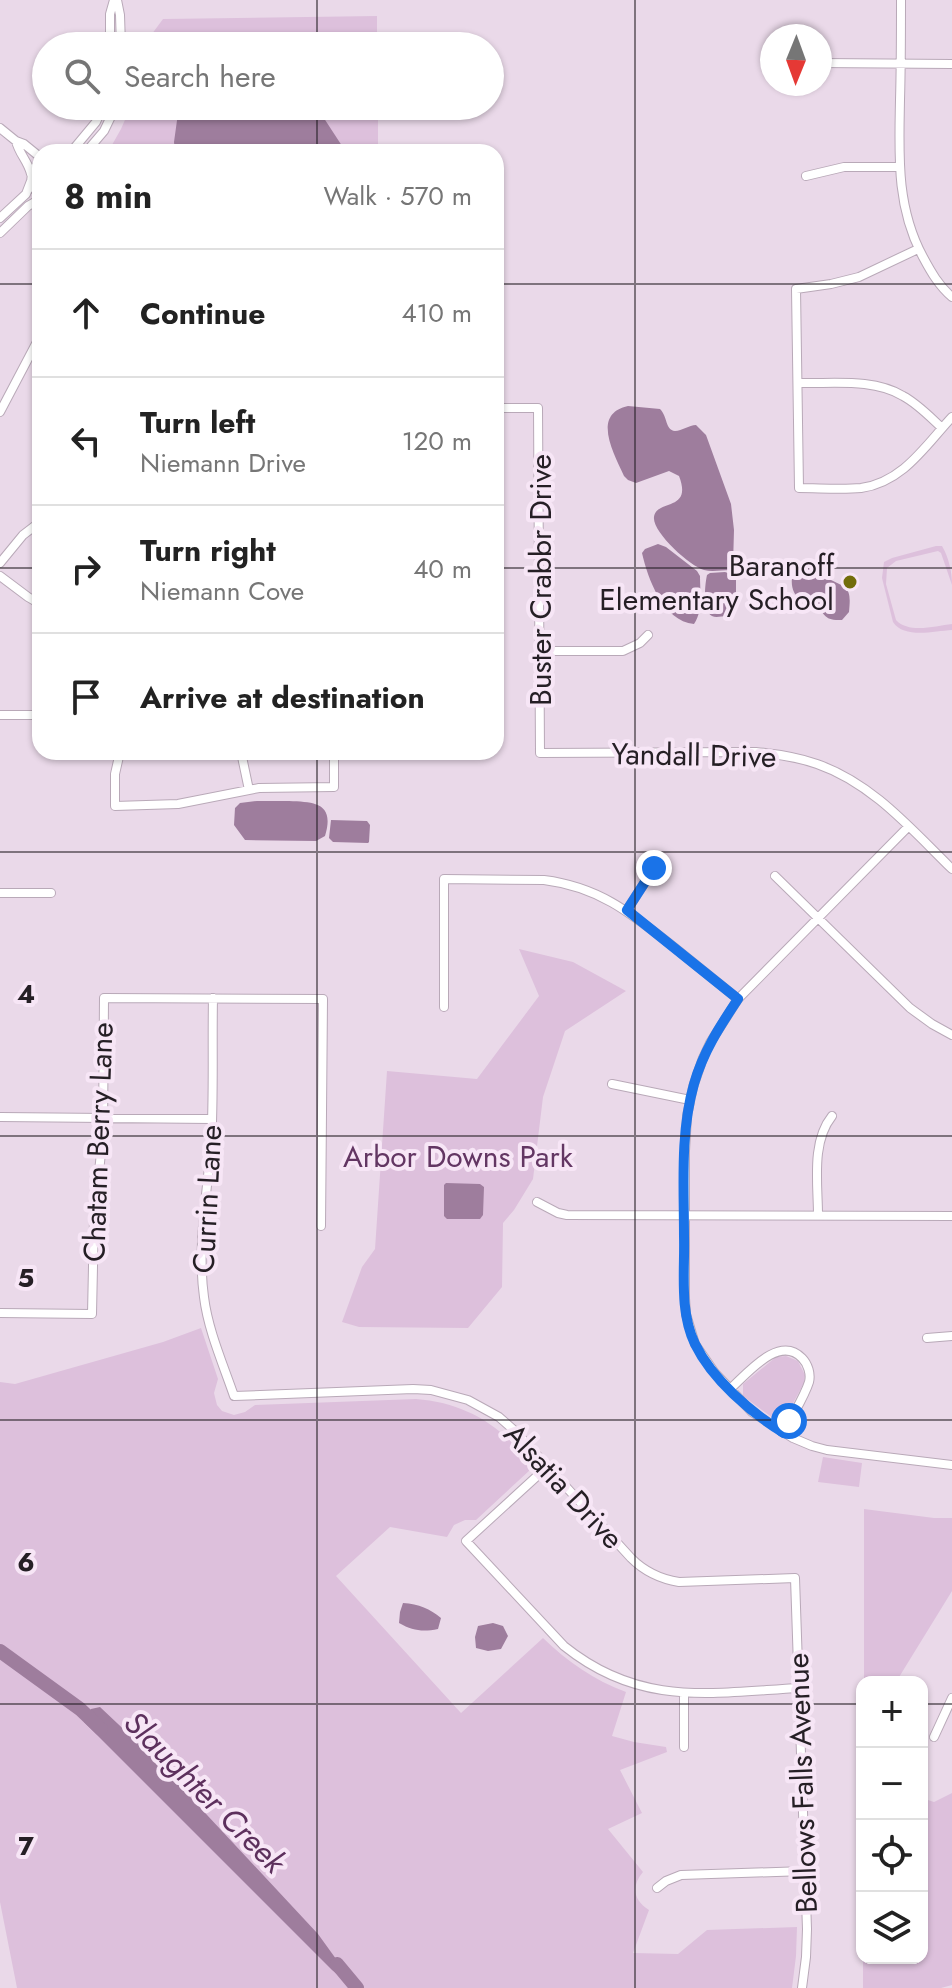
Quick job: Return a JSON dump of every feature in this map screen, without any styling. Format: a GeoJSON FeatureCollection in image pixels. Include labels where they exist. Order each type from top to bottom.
{"type":"FeatureCollection","features":[{"type":"Feature","properties":{"kind":"street"},"geometry":{"type":"LineString","coordinates":[[110,32],[110,14],[115,0]]}},
{"type":"Feature","properties":{"kind":"street"},"geometry":{"type":"LineString","coordinates":[[115,0],[121,32]]}},
{"type":"Feature","properties":{"kind":"street"},"geometry":{"type":"LineString","coordinates":[[901,0],[899,167],[903,203],[918,249],[932,274],[952,297]]}},
{"type":"Feature","properties":{"kind":"street"},"geometry":{"type":"LineString","coordinates":[[832,63],[952,64]]}},
{"type":"Feature","properties":{"kind":"street"},"geometry":{"type":"LineString","coordinates":[[78,144],[97,120]]}},
{"type":"Feature","properties":{"kind":"street"},"geometry":{"type":"LineString","coordinates":[[93,144],[109,120]]}},
{"type":"Feature","properties":{"kind":"street"},"geometry":{"type":"LineString","coordinates":[[0,128],[32,152]]}},
{"type":"Feature","properties":{"kind":"street"},"geometry":{"type":"LineString","coordinates":[[16,141],[31,178]]}},
{"type":"Feature","properties":{"kind":"street"},"geometry":{"type":"LineString","coordinates":[[806,176],[844,167],[899,167]]}},
{"type":"Feature","properties":{"kind":"street"},"geometry":{"type":"LineString","coordinates":[[0,218],[26,194],[32,175]]}},
{"type":"Feature","properties":{"kind":"street"},"geometry":{"type":"LineString","coordinates":[[0,233],[32,203]]}},
{"type":"Feature","properties":{"kind":"street"},"geometry":{"type":"LineString","coordinates":[[918,249],[859,277],[796,289],[799,488],[853,488],[872,486],[887,480],[912,462],[952,417]]}},
{"type":"Feature","properties":{"kind":"street"},"geometry":{"type":"LineString","coordinates":[[0,412],[32,361]]}},
{"type":"Feature","properties":{"kind":"street"},"geometry":{"type":"LineString","coordinates":[[799,383],[867,384],[887,388],[905,397],[942,428]]}},
{"type":"Feature","properties":{"kind":"street","name":"Buster Crabbr Drive"},"geometry":{"type":"LineString","coordinates":[[504,408],[538,408],[540,753]]}},
{"type":"Feature","properties":{"kind":"street"},"geometry":{"type":"LineString","coordinates":[[0,563],[32,528]]}},
{"type":"Feature","properties":{"kind":"street"},"geometry":{"type":"LineString","coordinates":[[0,576],[32,599]]}},
{"type":"Feature","properties":{"kind":"street"},"geometry":{"type":"LineString","coordinates":[[540,651],[623,651],[640,643],[648,635]]}},
{"type":"Feature","properties":{"kind":"street"},"geometry":{"type":"LineString","coordinates":[[0,715],[32,715]]}},
{"type":"Feature","properties":{"kind":"street","name":"Yandall Drive"},"geometry":{"type":"LineString","coordinates":[[540,753],[743,751],[790,757],[830,769],[863,787],[952,869]]}},
{"type":"Feature","properties":{"kind":"street"},"geometry":{"type":"LineString","coordinates":[[118,760],[115,806],[178,804],[268,787],[334,787],[334,760]]}},
{"type":"Feature","properties":{"kind":"street"},"geometry":{"type":"LineString","coordinates":[[243,760],[249,790]]}},
{"type":"Feature","properties":{"kind":"street"},"geometry":{"type":"LineString","coordinates":[[908,827],[738,999],[710,1043],[690,1100],[685,1142],[686,1314],[689,1330],[703,1357],[752,1412],[784,1433],[827,1450],[952,1465]]}},
{"type":"Feature","properties":{"kind":"street"},"geometry":{"type":"LineString","coordinates":[[627,910],[654,868]]}},
{"type":"Feature","properties":{"kind":"street"},"geometry":{"type":"LineString","coordinates":[[775,876],[910,1008],[952,1035]]}},
{"type":"Feature","properties":{"kind":"street"},"geometry":{"type":"LineString","coordinates":[[444,1007],[444,879],[528,879],[558,882],[587,890],[627,910],[738,999]]}},
{"type":"Feature","properties":{"kind":"street"},"geometry":{"type":"LineString","coordinates":[[0,893],[51,893]]}},
{"type":"Feature","properties":{"kind":"street","name":"Chatam Berry Lane"},"geometry":{"type":"LineString","coordinates":[[0,1313],[92,1314],[94,1219],[104,1118],[104,998],[323,999],[321,1226]]}},
{"type":"Feature","properties":{"kind":"street","name":"Currin Lane"},"geometry":{"type":"LineString","coordinates":[[213,998],[212,1119],[203,1219],[202,1280],[211,1329],[234,1396]]}},
{"type":"Feature","properties":{"kind":"street"},"geometry":{"type":"LineString","coordinates":[[612,1084],[690,1100]]}},
{"type":"Feature","properties":{"kind":"street"},"geometry":{"type":"LineString","coordinates":[[818,1215],[818,1143],[824,1126],[832,1116]]}},
{"type":"Feature","properties":{"kind":"street"},"geometry":{"type":"LineString","coordinates":[[0,1117],[212,1119]]}},
{"type":"Feature","properties":{"kind":"street"},"geometry":{"type":"LineString","coordinates":[[537,1202],[567,1215],[952,1216]]}},
{"type":"Feature","properties":{"kind":"street"},"geometry":{"type":"LineString","coordinates":[[927,1338],[952,1336]]}},
{"type":"Feature","properties":{"kind":"street"},"geometry":{"type":"LineString","coordinates":[[730,1389],[775,1352],[789,1351],[802,1358],[809,1371],[808,1382],[784,1433]]}},
{"type":"Feature","properties":{"kind":"street","name":"Alsatia Drive"},"geometry":{"type":"LineString","coordinates":[[234,1396],[422,1390],[468,1400],[512,1428],[640,1567],[668,1580],[690,1582],[795,1578]]}},
{"type":"Feature","properties":{"kind":"street"},"geometry":{"type":"LineString","coordinates":[[547,1467],[466,1541],[576,1657],[606,1674],[651,1689],[684,1693],[799,1688]]}},
{"type":"Feature","properties":{"kind":"street","name":"Bellows Falls Avenue"},"geometry":{"type":"LineString","coordinates":[[795,1578],[807,1944],[802,1988]]}},
{"type":"Feature","properties":{"kind":"street"},"geometry":{"type":"LineString","coordinates":[[684,1693],[684,1747]]}},
{"type":"Feature","properties":{"kind":"street"},"geometry":{"type":"LineString","coordinates":[[934,1737],[952,1698]]}},
{"type":"Feature","properties":{"kind":"street"},"geometry":{"type":"LineString","coordinates":[[657,1888],[681,1875],[805,1871]]}},
{"type":"Feature","properties":{"kind":"green space"},"geometry":{"type":"Polygon","coordinates":[[[377,16],[377,32],[153,32],[163,19],[377,16]]]}},
{"type":"Feature","properties":{"kind":"green space"},"geometry":{"type":"Polygon","coordinates":[[[125,120],[378,120],[378,144],[113,144],[125,120]]]}},
{"type":"Feature","properties":{"kind":"green space"},"geometry":{"type":"Polygon","coordinates":[[[942,546],[947,555],[952,585],[938,551],[896,561],[887,568],[886,584],[896,620],[901,624],[922,628],[952,624],[952,630],[904,631],[893,622],[882,578],[884,562],[942,546]]]}},
{"type":"Feature","properties":{"kind":"green space","name":"Arbor Downs Park"},"geometry":{"type":"Polygon","coordinates":[[[519,949],[573,962],[626,991],[565,1031],[543,1097],[533,1179],[503,1223],[502,1287],[468,1328],[359,1327],[342,1322],[362,1267],[375,1249],[387,1071],[477,1079],[539,996],[519,949]]]}},
{"type":"Feature","properties":{"kind":"green space"},"geometry":{"type":"Polygon","coordinates":[[[201,1328],[218,1379],[214,1393],[222,1411],[234,1415],[255,1405],[431,1401],[458,1408],[484,1420],[507,1437],[526,1457],[532,1468],[476,1520],[465,1520],[454,1525],[447,1537],[390,1527],[336,1576],[461,1713],[543,1638],[582,1670],[626,1692],[612,1736],[666,1747],[667,1752],[620,1770],[642,1813],[608,1829],[643,1872],[635,1888],[640,1902],[649,1910],[633,1953],[678,1954],[707,1930],[797,1927],[792,1988],[17,1988],[0,1902],[0,1382],[15,1384],[163,1342],[201,1328]]]}},
{"type":"Feature","properties":{"kind":"green space"},"geometry":{"type":"Polygon","coordinates":[[[786,1356],[798,1361],[805,1375],[804,1383],[785,1418],[777,1421],[743,1396],[743,1384],[776,1357],[786,1356]]]}},
{"type":"Feature","properties":{"kind":"green space"},"geometry":{"type":"Polygon","coordinates":[[[823,1457],[862,1463],[859,1487],[818,1482],[823,1457]]]}},
{"type":"Feature","properties":{"kind":"green space"},"geometry":{"type":"Polygon","coordinates":[[[864,1509],[952,1518],[952,1591],[900,1676],[864,1676],[864,1509]]]}},
{"type":"Feature","properties":{"kind":"green space"},"geometry":{"type":"Polygon","coordinates":[[[952,1793],[952,1985],[941,1988],[863,1988],[863,1964],[928,1964],[928,1800],[934,1802],[952,1793]]]}},
{"type":"Feature","properties":{"kind":"shaded area"},"geometry":{"type":"Polygon","coordinates":[[[177,120],[325,120],[341,144],[174,144],[177,120]]]}},
{"type":"Feature","properties":{"kind":"shaded area"},"geometry":{"type":"Polygon","coordinates":[[[628,406],[660,409],[672,430],[696,425],[706,435],[731,504],[734,530],[733,565],[730,570],[707,571],[698,567],[673,548],[659,531],[654,517],[661,508],[678,500],[682,487],[679,476],[669,471],[636,483],[624,476],[611,446],[608,426],[610,417],[617,410],[628,406]]]}},
{"type":"Feature","properties":{"kind":"shaded area"},"geometry":{"type":"Polygon","coordinates":[[[658,544],[666,547],[700,576],[700,607],[694,624],[683,621],[666,607],[648,575],[642,553],[658,544]]]}},
{"type":"Feature","properties":{"kind":"shaded area"},"geometry":{"type":"Polygon","coordinates":[[[807,561],[826,569],[831,580],[848,591],[849,612],[842,620],[828,618],[795,594],[792,584],[794,569],[796,564],[807,561]]]}},
{"type":"Feature","properties":{"kind":"shaded area"},"geometry":{"type":"Polygon","coordinates":[[[725,572],[736,576],[736,605],[726,616],[714,617],[705,603],[707,575],[725,572]]]}},
{"type":"Feature","properties":{"kind":"shaded area"},"geometry":{"type":"Polygon","coordinates":[[[298,801],[320,806],[327,817],[325,836],[316,841],[245,840],[234,825],[235,808],[240,803],[298,801]]]}},
{"type":"Feature","properties":{"kind":"shaded area"},"geometry":{"type":"Polygon","coordinates":[[[331,820],[367,821],[370,825],[369,842],[333,842],[329,838],[331,820]]]}},
{"type":"Feature","properties":{"kind":"shaded area"},"geometry":{"type":"Polygon","coordinates":[[[446,1183],[480,1184],[484,1187],[483,1215],[480,1219],[447,1219],[444,1216],[446,1183]]]}},
{"type":"Feature","properties":{"kind":"shaded area"},"geometry":{"type":"Polygon","coordinates":[[[403,1603],[419,1606],[437,1615],[441,1618],[438,1629],[418,1630],[399,1623],[403,1603]]]}},
{"type":"Feature","properties":{"kind":"shaded area"},"geometry":{"type":"Polygon","coordinates":[[[493,1623],[503,1626],[508,1636],[501,1649],[488,1651],[476,1648],[478,1626],[493,1623]]]}},
{"type":"Feature","properties":{"kind":"shaded area"},"geometry":{"type":"Polygon","coordinates":[[[100,1707],[152,1756],[318,1934],[357,1988],[332,1970],[84,1722],[91,1709],[100,1707]]]}},
{"type":"Feature","properties":{"kind":"waterway","name":"Slaughter Creek"},"geometry":{"type":"LineString","coordinates":[[0,1651],[80,1709],[101,1729]]}},
{"type":"Feature","properties":{"kind":"waterway","name":"Slaughter Creek"},"geometry":{"type":"LineString","coordinates":[[337,1964],[357,1988]]}},
{"type":"Feature","properties":{"kind":"place","name":"Baranoff Elementary School"},"geometry":{"type":"Point","coordinates":[850,582]}},
{"type":"Feature","properties":{"kind":"route"},"geometry":{"type":"LineString","coordinates":[[654,868],[627,910],[738,999],[703,1058],[687,1116],[685,1278],[689,1330],[710,1367],[752,1412],[784,1433],[789,1421]]}}]}
